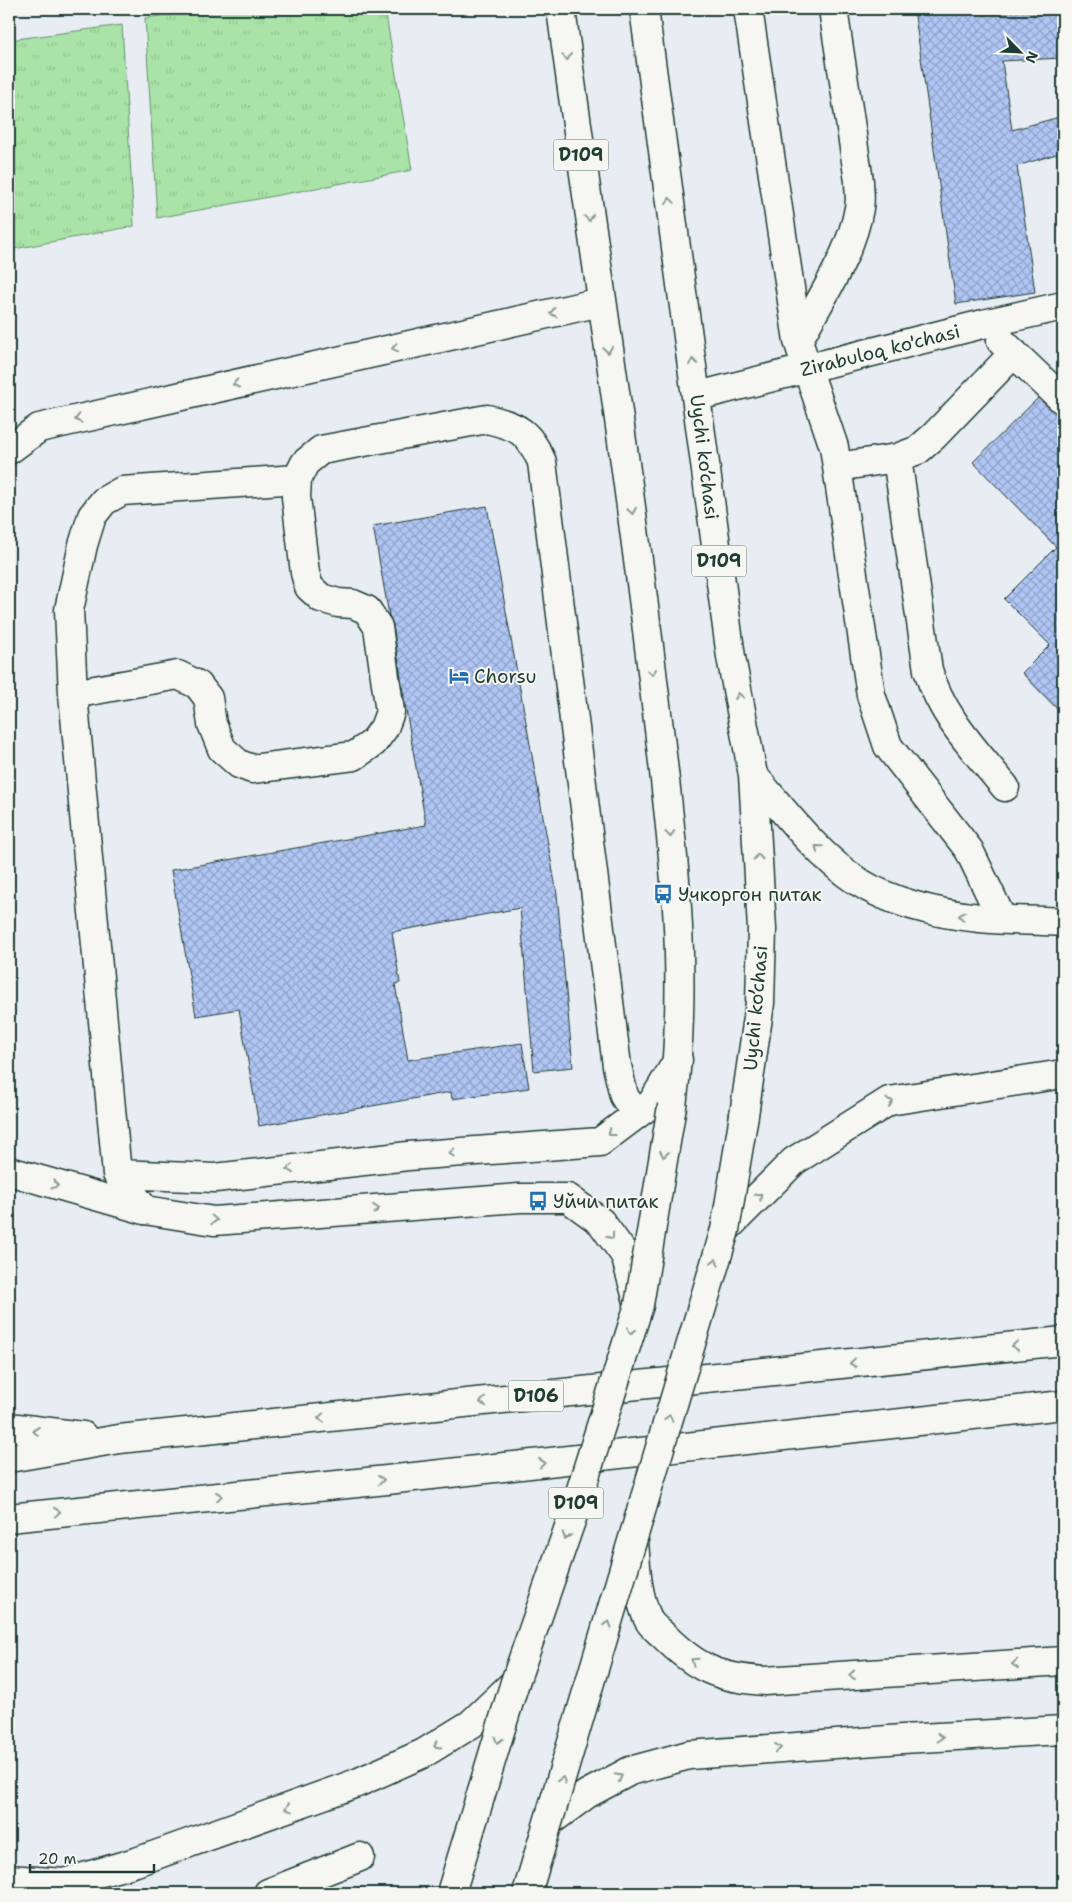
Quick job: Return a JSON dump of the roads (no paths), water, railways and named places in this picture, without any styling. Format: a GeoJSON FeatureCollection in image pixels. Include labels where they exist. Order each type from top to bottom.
{"type":"FeatureCollection","features":[{"type":"Feature","properties":{"kind":"main road","name":"D109"},"geometry":{"type":"LineString","coordinates":[[452,1893],[515,1682],[572,1518],[639,1305],[678,1060],[677,922],[664,766],[637,542],[601,302],[561,9]]}},
{"type":"Feature","properties":{"kind":"main road","name":"Uychi ko’chasi"},"geometry":{"type":"LineString","coordinates":[[644,9],[732,657],[753,775],[762,929],[760,1003],[744,1114],[724,1230]]}},
{"type":"Feature","properties":{"kind":"main road"},"geometry":{"type":"LineString","coordinates":[[748,9],[798,341],[834,447],[871,696],[888,746],[969,850],[1002,919]]}},
{"type":"Feature","properties":{"kind":"main road"},"geometry":{"type":"LineString","coordinates":[[798,341],[845,250],[855,226],[860,205],[859,181],[833,9]]}},
{"type":"Feature","properties":{"kind":"main road"},"geometry":{"type":"LineString","coordinates":[[9,450],[39,428],[601,302]]}},
{"type":"Feature","properties":{"kind":"main road","name":"Zirabuloq ko'chasi"},"geometry":{"type":"LineString","coordinates":[[698,396],[1063,306]]}},
{"type":"Feature","properties":{"kind":"main road"},"geometry":{"type":"LineString","coordinates":[[984,324],[1063,400]]}},
{"type":"Feature","properties":{"kind":"main road"},"geometry":{"type":"LineString","coordinates":[[837,467],[897,458],[918,450],[934,436],[1014,353]]}},
{"type":"Feature","properties":{"kind":"main road"},"geometry":{"type":"LineString","coordinates":[[73,694],[178,675],[198,685],[208,698],[212,724],[222,748],[239,764],[252,769],[354,756],[373,744],[384,728],[390,712],[378,627],[367,610],[353,604],[338,604],[321,598],[309,587],[305,573],[296,497],[297,479],[305,463],[321,450],[487,420],[513,425],[533,442],[542,462],[617,1066],[624,1096],[636,1114]]}},
{"type":"Feature","properties":{"kind":"main road"},"geometry":{"type":"LineString","coordinates":[[897,458],[928,670],[935,694],[950,718],[1005,787]]}},
{"type":"Feature","properties":{"kind":"main road"},"geometry":{"type":"LineString","coordinates":[[145,1210],[117,1174],[73,694],[69,610],[92,516],[104,501],[122,491],[297,479]]}},
{"type":"Feature","properties":{"kind":"main road"},"geometry":{"type":"LineString","coordinates":[[753,775],[806,838],[857,881],[891,897],[937,912],[1002,919],[1063,922]]}},
{"type":"Feature","properties":{"kind":"main road"},"geometry":{"type":"LineString","coordinates":[[117,1174],[216,1178],[408,1156],[600,1142],[652,1102],[678,1060]]}},
{"type":"Feature","properties":{"kind":"main road"},"geometry":{"type":"LineString","coordinates":[[724,1230],[794,1161],[889,1101],[1063,1074]]}},
{"type":"Feature","properties":{"kind":"main road"},"geometry":{"type":"LineString","coordinates":[[9,1171],[145,1210],[214,1221],[520,1198],[568,1198],[601,1222],[625,1256],[639,1305]]}},
{"type":"Feature","properties":{"kind":"main road","name":"D109"},"geometry":{"type":"LineString","coordinates":[[527,1893],[634,1541],[724,1230]]}},
{"type":"Feature","properties":{"kind":"main road","name":"D106"},"geometry":{"type":"LineString","coordinates":[[9,1458],[119,1439],[1063,1341]]}},
{"type":"Feature","properties":{"kind":"main road"},"geometry":{"type":"LineString","coordinates":[[13,1520],[1063,1405]]}},
{"type":"Feature","properties":{"kind":"main road"},"geometry":{"type":"LineString","coordinates":[[9,1427],[119,1439]]}},
{"type":"Feature","properties":{"kind":"main road"},"geometry":{"type":"LineString","coordinates":[[634,1541],[638,1588],[649,1621],[677,1650],[710,1672],[738,1679],[765,1680],[1063,1661]]}},
{"type":"Feature","properties":{"kind":"main road"},"geometry":{"type":"LineString","coordinates":[[9,1879],[64,1883],[136,1862],[358,1784],[424,1753],[471,1724],[515,1682]]}},
{"type":"Feature","properties":{"kind":"main road"},"geometry":{"type":"LineString","coordinates":[[549,1822],[587,1794],[630,1771],[689,1755],[902,1739],[1063,1730]]}},
{"type":"Feature","properties":{"kind":"main road"},"geometry":{"type":"LineString","coordinates":[[268,1893],[360,1857]]}},
{"type":"Feature","properties":{"kind":"place","name":"Chorsu"},"geometry":{"type":"Point","coordinates":[459,676]}},
{"type":"Feature","properties":{"kind":"place","name":"Учкоргон питак"},"geometry":{"type":"Point","coordinates":[663,894]}},
{"type":"Feature","properties":{"kind":"place","name":"Уйчи питак"},"geometry":{"type":"Point","coordinates":[538,1201]}}]}
